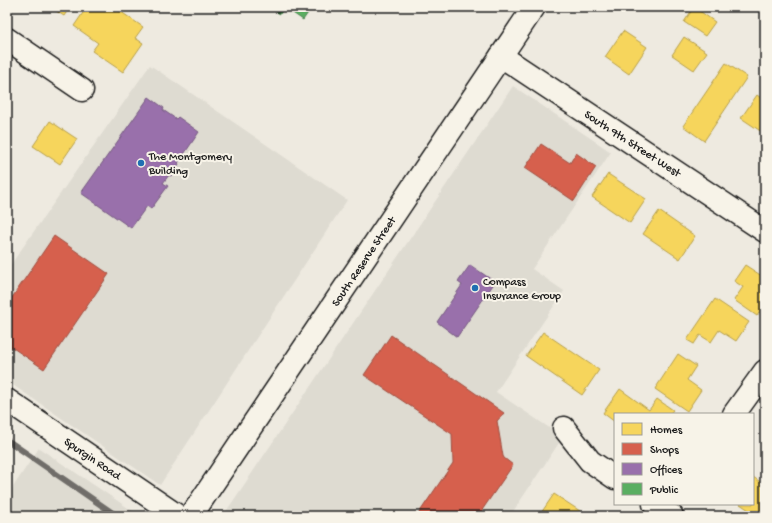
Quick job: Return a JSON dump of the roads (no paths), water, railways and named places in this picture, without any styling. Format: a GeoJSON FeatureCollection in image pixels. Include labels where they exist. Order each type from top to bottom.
{"type":"FeatureCollection","features":[{"type":"Feature","properties":{"kind":"main road","name":"South Reserve Street"},"geometry":{"type":"LineString","coordinates":[[191,516],[534,7]]}},
{"type":"Feature","properties":{"kind":"main road"},"geometry":{"type":"LineString","coordinates":[[7,39],[82,90]]}},
{"type":"Feature","properties":{"kind":"main road","name":"South 9th Street West"},"geometry":{"type":"LineString","coordinates":[[501,56],[765,231]]}},
{"type":"Feature","properties":{"kind":"main road"},"geometry":{"type":"LineString","coordinates":[[735,413],[765,371]]}},
{"type":"Feature","properties":{"kind":"main road","name":"Spurgin Road"},"geometry":{"type":"LineString","coordinates":[[7,400],[178,516]]}},
{"type":"Feature","properties":{"kind":"main road"},"geometry":{"type":"LineString","coordinates":[[564,428],[590,461],[614,477]]}},
{"type":"Feature","properties":{"kind":"waterway"},"geometry":{"type":"LineString","coordinates":[[7,440],[117,516]]}},
{"type":"Feature","properties":{"kind":"place","name":"The Montgomery Building"},"geometry":{"type":"Point","coordinates":[141,163]}},
{"type":"Feature","properties":{"kind":"place","name":"Compass Insurance Group"},"geometry":{"type":"Point","coordinates":[475,288]}}]}
